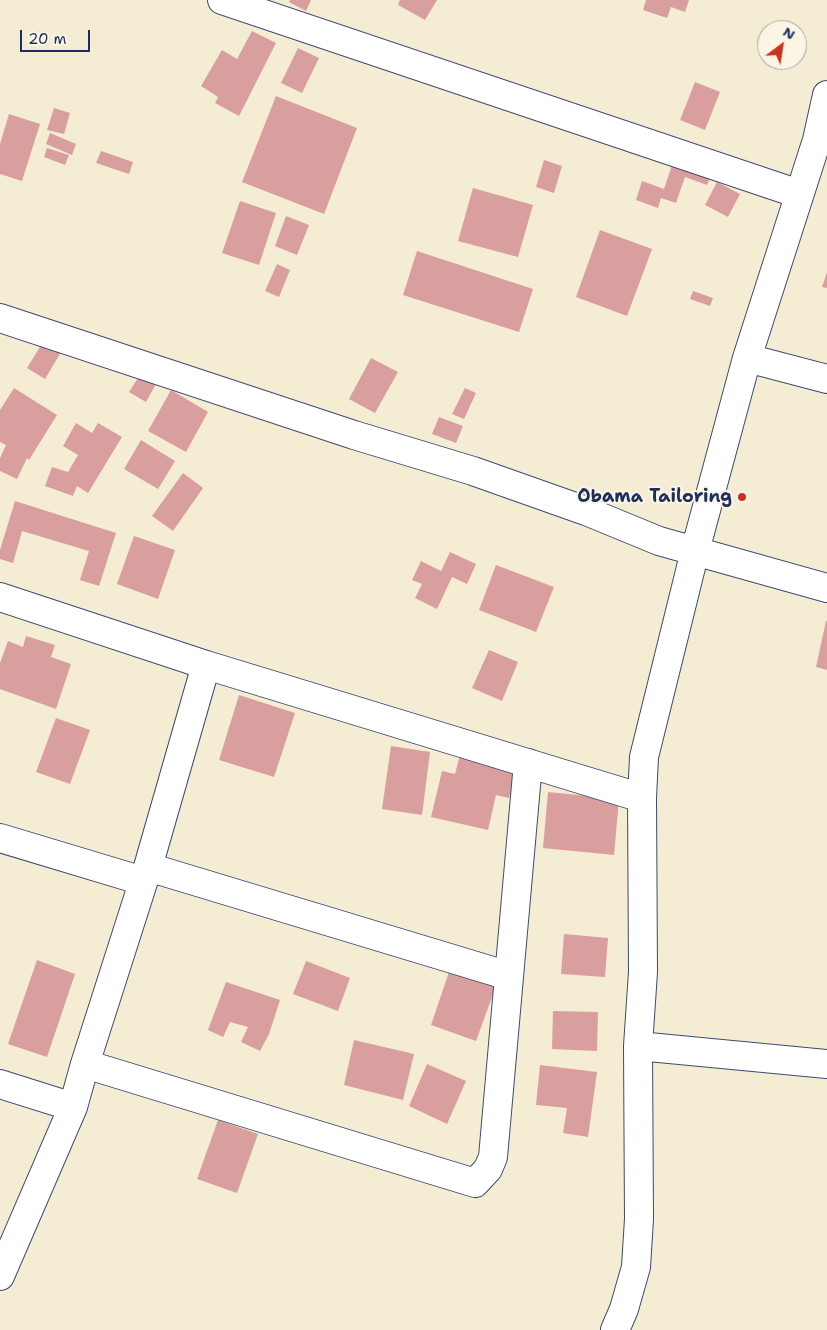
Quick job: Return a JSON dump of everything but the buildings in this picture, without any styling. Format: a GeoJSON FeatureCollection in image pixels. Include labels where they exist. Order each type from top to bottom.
{"type":"FeatureCollection","features":[{"type":"Feature","properties":{"kind":"street"},"geometry":{"type":"LineString","coordinates":[[222,0],[799,194]]}},
{"type":"Feature","properties":{"kind":"street"},"geometry":{"type":"LineString","coordinates":[[615,1330],[624,1309],[636,1267],[639,1219],[638,1046],[643,972],[642,798],[644,758],[695,552],[747,358],[799,194],[822,141],[827,94]]}},
{"type":"Feature","properties":{"kind":"street"},"geometry":{"type":"LineString","coordinates":[[0,318],[345,432],[474,471],[586,511],[659,541],[827,588]]}},
{"type":"Feature","properties":{"kind":"street"},"geometry":{"type":"LineString","coordinates":[[747,358],[827,379]]}},
{"type":"Feature","properties":{"kind":"street"},"geometry":{"type":"LineString","coordinates":[[0,597],[206,664],[642,798]]}},
{"type":"Feature","properties":{"kind":"street"},"geometry":{"type":"LineString","coordinates":[[0,1276],[73,1107],[84,1064],[146,874],[206,664]]}},
{"type":"Feature","properties":{"kind":"street"},"geometry":{"type":"LineString","coordinates":[[84,1064],[475,1183],[488,1169],[493,1157],[528,763]]}},
{"type":"Feature","properties":{"kind":"street"},"geometry":{"type":"LineString","coordinates":[[0,838],[146,874],[509,976]]}},
{"type":"Feature","properties":{"kind":"street"},"geometry":{"type":"LineString","coordinates":[[638,1046],[827,1064]]}},
{"type":"Feature","properties":{"kind":"street"},"geometry":{"type":"LineString","coordinates":[[0,1084],[73,1107]]}},
{"type":"Feature","properties":{"kind":"place","name":"Obama Tailoring"},"geometry":{"type":"Point","coordinates":[742,497]}}]}
